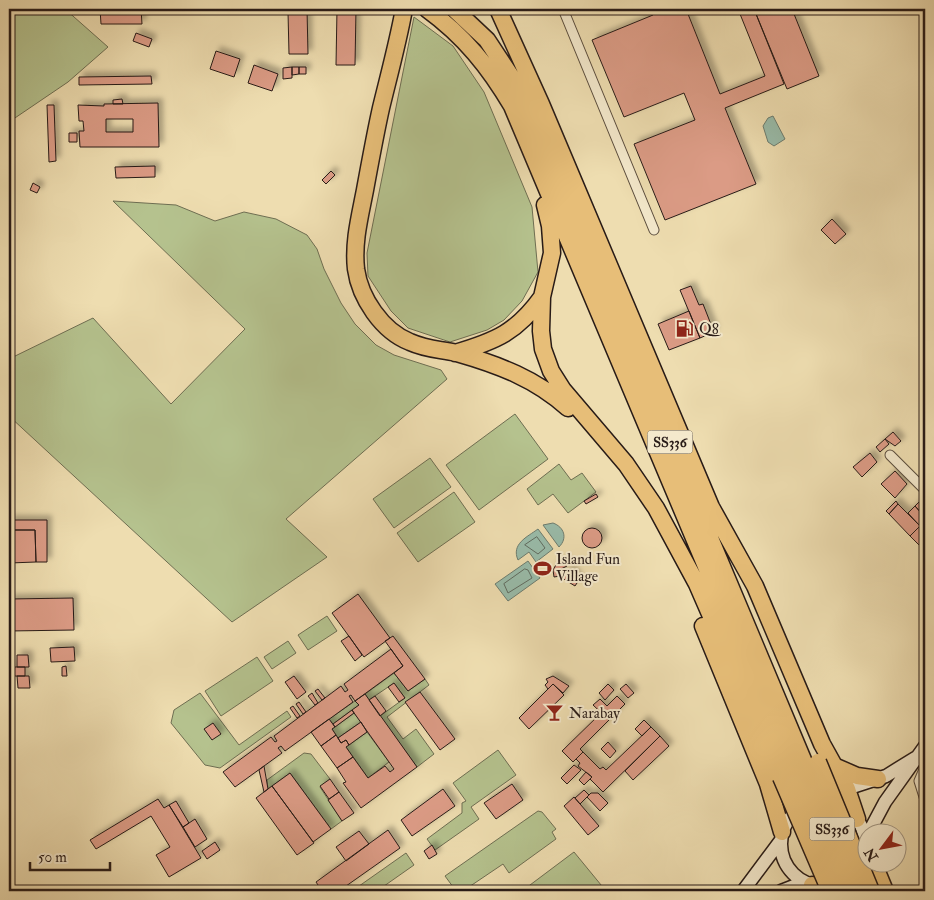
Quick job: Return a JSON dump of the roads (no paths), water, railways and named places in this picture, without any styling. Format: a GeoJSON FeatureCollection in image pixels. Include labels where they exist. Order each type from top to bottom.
{"type":"FeatureCollection","features":[{"type":"Feature","properties":{"kind":"highway"},"geometry":{"type":"LineString","coordinates":[[428,9],[448,23],[476,51],[495,76],[512,106],[532,154],[550,226],[549,269],[542,297],[543,349],[550,371],[562,390],[612,448],[656,508],[800,770],[871,891]]}},
{"type":"Feature","properties":{"kind":"highway","name":"SS336"},"geometry":{"type":"LineString","coordinates":[[454,9],[487,40],[526,99],[800,770],[843,891]]}},
{"type":"Feature","properties":{"kind":"highway"},"geometry":{"type":"LineString","coordinates":[[498,9],[549,121],[711,507],[800,770],[830,891]]}},
{"type":"Feature","properties":{"kind":"highway"},"geometry":{"type":"LineString","coordinates":[[403,14],[380,111],[356,237],[356,270],[362,291],[373,311],[393,332],[407,342],[431,350],[455,353],[508,370],[535,382],[556,398],[612,448]]}},
{"type":"Feature","properties":{"kind":"highway","name":"SS336"},"geometry":{"type":"LineString","coordinates":[[532,154],[800,770],[858,891]]}},
{"type":"Feature","properties":{"kind":"highway"},"geometry":{"type":"LineString","coordinates":[[455,353],[490,343],[508,334],[527,317],[542,297]]}},
{"type":"Feature","properties":{"kind":"highway"},"geometry":{"type":"LineString","coordinates":[[711,507],[755,586],[822,744],[847,789],[857,819]]}},
{"type":"Feature","properties":{"kind":"highway"},"geometry":{"type":"LineString","coordinates":[[656,508],[768,784],[782,836]]}},
{"type":"Feature","properties":{"kind":"highway"},"geometry":{"type":"LineString","coordinates":[[834,766],[858,776],[878,779]]}},
{"type":"Feature","properties":{"kind":"highway"},"geometry":{"type":"LineString","coordinates":[[878,872],[885,891]]}},
{"type":"Feature","properties":{"kind":"main road"},"geometry":{"type":"LineString","coordinates":[[877,822],[885,802],[914,758],[925,746]]}},
{"type":"Feature","properties":{"kind":"main road"},"geometry":{"type":"LineString","coordinates":[[744,891],[782,836],[793,814],[812,803],[878,779],[914,758]]}},
{"type":"Feature","properties":{"kind":"main road"},"geometry":{"type":"LineString","coordinates":[[812,803],[837,804],[857,819],[858,822]]}},
{"type":"Feature","properties":{"kind":"main road"},"geometry":{"type":"LineString","coordinates":[[782,836],[781,852],[786,865],[794,875],[810,886]]}},
{"type":"Feature","properties":{"kind":"main road"},"geometry":{"type":"LineString","coordinates":[[782,891],[810,886],[832,886],[842,882],[856,870]]}},
{"type":"Feature","properties":{"kind":"street"},"geometry":{"type":"LineString","coordinates":[[563,9],[654,230]]}},
{"type":"Feature","properties":{"kind":"street"},"geometry":{"type":"LineString","coordinates":[[890,455],[925,490]]}},
{"type":"Feature","properties":{"kind":"street"},"geometry":{"type":"LineString","coordinates":[[925,766],[919,781],[920,790],[925,800]]}},
{"type":"Feature","properties":{"kind":"water"},"geometry":{"type":"Polygon","coordinates":[[[773,116],[785,139],[774,146],[768,142],[763,126],[768,118],[773,116]]]}},
{"type":"Feature","properties":{"kind":"water"},"geometry":{"type":"Polygon","coordinates":[[[553,523],[560,527],[564,533],[562,544],[559,547],[543,525],[553,523]]]}},
{"type":"Feature","properties":{"kind":"water"},"geometry":{"type":"Polygon","coordinates":[[[538,529],[553,549],[536,562],[529,552],[518,560],[516,554],[518,545],[538,529]]]}},
{"type":"Feature","properties":{"kind":"water"},"geometry":{"type":"Polygon","coordinates":[[[528,561],[540,578],[508,601],[495,584],[528,561]]]}},
{"type":"Feature","properties":{"kind":"place","name":"Q8"},"geometry":{"type":"Point","coordinates":[685,329]}},
{"type":"Feature","properties":{"kind":"place","name":"Island Fun Village"},"geometry":{"type":"Point","coordinates":[542,568]}},
{"type":"Feature","properties":{"kind":"place","name":"Narabay"},"geometry":{"type":"Point","coordinates":[555,713]}}]}
